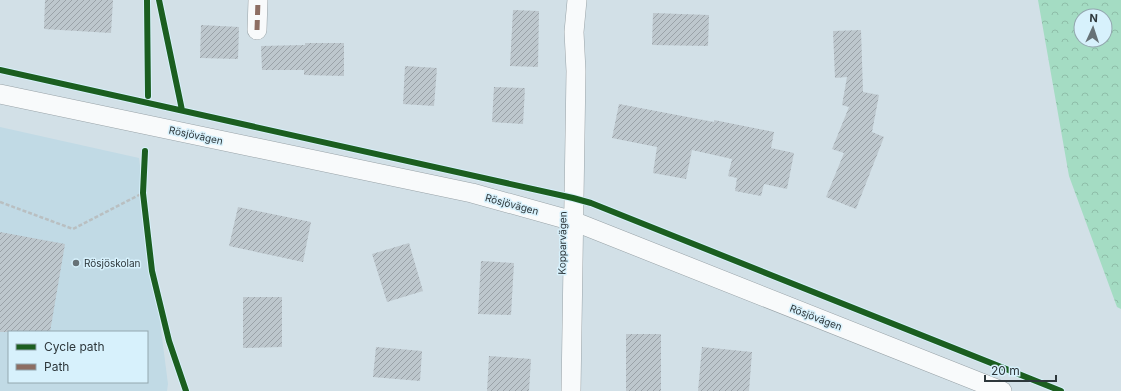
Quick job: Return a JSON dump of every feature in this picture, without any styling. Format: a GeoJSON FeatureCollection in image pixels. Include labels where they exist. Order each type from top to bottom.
{"type":"FeatureCollection","features":[{"type":"Feature","properties":{"kind":"street"},"geometry":{"type":"LineString","coordinates":[[258,0],[258,30]]}},
{"type":"Feature","properties":{"kind":"street","name":"Kopparvägen"},"geometry":{"type":"LineString","coordinates":[[571,391],[576,72],[574,32],[577,0]]}},
{"type":"Feature","properties":{"kind":"street","name":"Rösjövägen"},"geometry":{"type":"LineString","coordinates":[[0,94],[472,193],[573,221],[1002,391]]}},
{"type":"Feature","properties":{"kind":"path"},"geometry":{"type":"LineString","coordinates":[[144,186],[144,201]]}},
{"type":"Feature","properties":{"kind":"path"},"geometry":{"type":"LineString","coordinates":[[0,202],[73,229],[143,193]]}},
{"type":"Feature","properties":{"kind":"shaded area","name":"Rösjöskolan"},"geometry":{"type":"Polygon","coordinates":[[[0,127],[139,158],[168,384],[167,391],[0,391],[0,127]]]}},
{"type":"Feature","properties":{"kind":"green space"},"geometry":{"type":"Polygon","coordinates":[[[1038,0],[1121,0],[1121,309],[1117,307],[1069,176],[1038,0]]]}},
{"type":"Feature","properties":{"kind":"building"},"geometry":{"type":"Polygon","coordinates":[[[45,0],[113,0],[111,33],[44,29],[45,0]]]}},
{"type":"Feature","properties":{"kind":"building"},"geometry":{"type":"Polygon","coordinates":[[[513,10],[539,11],[538,67],[510,66],[513,10]]]}},
{"type":"Feature","properties":{"kind":"building"},"geometry":{"type":"Polygon","coordinates":[[[653,13],[709,15],[708,46],[652,45],[653,13]]]}},
{"type":"Feature","properties":{"kind":"building"},"geometry":{"type":"Polygon","coordinates":[[[201,25],[239,27],[238,59],[200,58],[201,25]]]}},
{"type":"Feature","properties":{"kind":"building"},"geometry":{"type":"Polygon","coordinates":[[[861,30],[863,92],[879,95],[872,132],[884,137],[856,209],[826,197],[844,153],[832,149],[849,107],[842,105],[847,77],[835,78],[833,31],[861,30]]]}},
{"type":"Feature","properties":{"kind":"building"},"geometry":{"type":"Polygon","coordinates":[[[305,43],[344,43],[344,76],[304,75],[304,70],[262,70],[261,46],[305,45],[305,43]]]}},
{"type":"Feature","properties":{"kind":"building"},"geometry":{"type":"Polygon","coordinates":[[[405,66],[437,68],[434,106],[403,104],[405,66]]]}},
{"type":"Feature","properties":{"kind":"building"},"geometry":{"type":"Polygon","coordinates":[[[494,87],[525,88],[523,124],[492,122],[494,87]]]}},
{"type":"Feature","properties":{"kind":"building"},"geometry":{"type":"Polygon","coordinates":[[[619,104],[774,132],[771,148],[794,153],[787,189],[764,184],[761,196],[735,191],[737,178],[728,176],[732,159],[692,150],[686,179],[653,173],[657,147],[612,138],[619,104]]]}},
{"type":"Feature","properties":{"kind":"building"},"geometry":{"type":"Polygon","coordinates":[[[238,207],[311,222],[303,262],[229,246],[238,207]]]}},
{"type":"Feature","properties":{"kind":"building"},"geometry":{"type":"Polygon","coordinates":[[[0,232],[65,244],[50,331],[0,332],[0,232]]]}},
{"type":"Feature","properties":{"kind":"building"},"geometry":{"type":"Polygon","coordinates":[[[409,243],[423,291],[387,302],[372,254],[409,243]]]}},
{"type":"Feature","properties":{"kind":"building"},"geometry":{"type":"Polygon","coordinates":[[[481,261],[514,263],[511,315],[478,314],[481,261]]]}},
{"type":"Feature","properties":{"kind":"building"},"geometry":{"type":"Polygon","coordinates":[[[243,297],[282,297],[282,347],[243,348],[243,297]]]}},
{"type":"Feature","properties":{"kind":"building"},"geometry":{"type":"Polygon","coordinates":[[[626,334],[661,334],[661,391],[626,391],[626,334]]]}},
{"type":"Feature","properties":{"kind":"building"},"geometry":{"type":"Polygon","coordinates":[[[376,347],[422,351],[420,381],[373,377],[376,347]]]}},
{"type":"Feature","properties":{"kind":"building"},"geometry":{"type":"Polygon","coordinates":[[[702,347],[752,352],[749,391],[698,391],[702,347]]]}},
{"type":"Feature","properties":{"kind":"building"},"geometry":{"type":"Polygon","coordinates":[[[489,356],[531,359],[529,391],[487,391],[489,356]]]}},
{"type":"Feature","properties":{"kind":"marked path"},"geometry":{"type":"LineString","coordinates":[[257,30],[258,0]]}},
{"type":"Feature","properties":{"kind":"cycle path"},"geometry":{"type":"LineString","coordinates":[[147,0],[148,96]]}},
{"type":"Feature","properties":{"kind":"cycle path"},"geometry":{"type":"LineString","coordinates":[[159,0],[182,110]]}},
{"type":"Feature","properties":{"kind":"cycle path"},"geometry":{"type":"LineString","coordinates":[[0,70],[591,203],[1061,391]]}},
{"type":"Feature","properties":{"kind":"cycle path"},"geometry":{"type":"LineString","coordinates":[[145,151],[143,193],[152,271],[169,341],[186,391]]}},
{"type":"Feature","properties":{"kind":"place","name":"Rösjöskolan"},"geometry":{"type":"Point","coordinates":[76,263]}}]}
